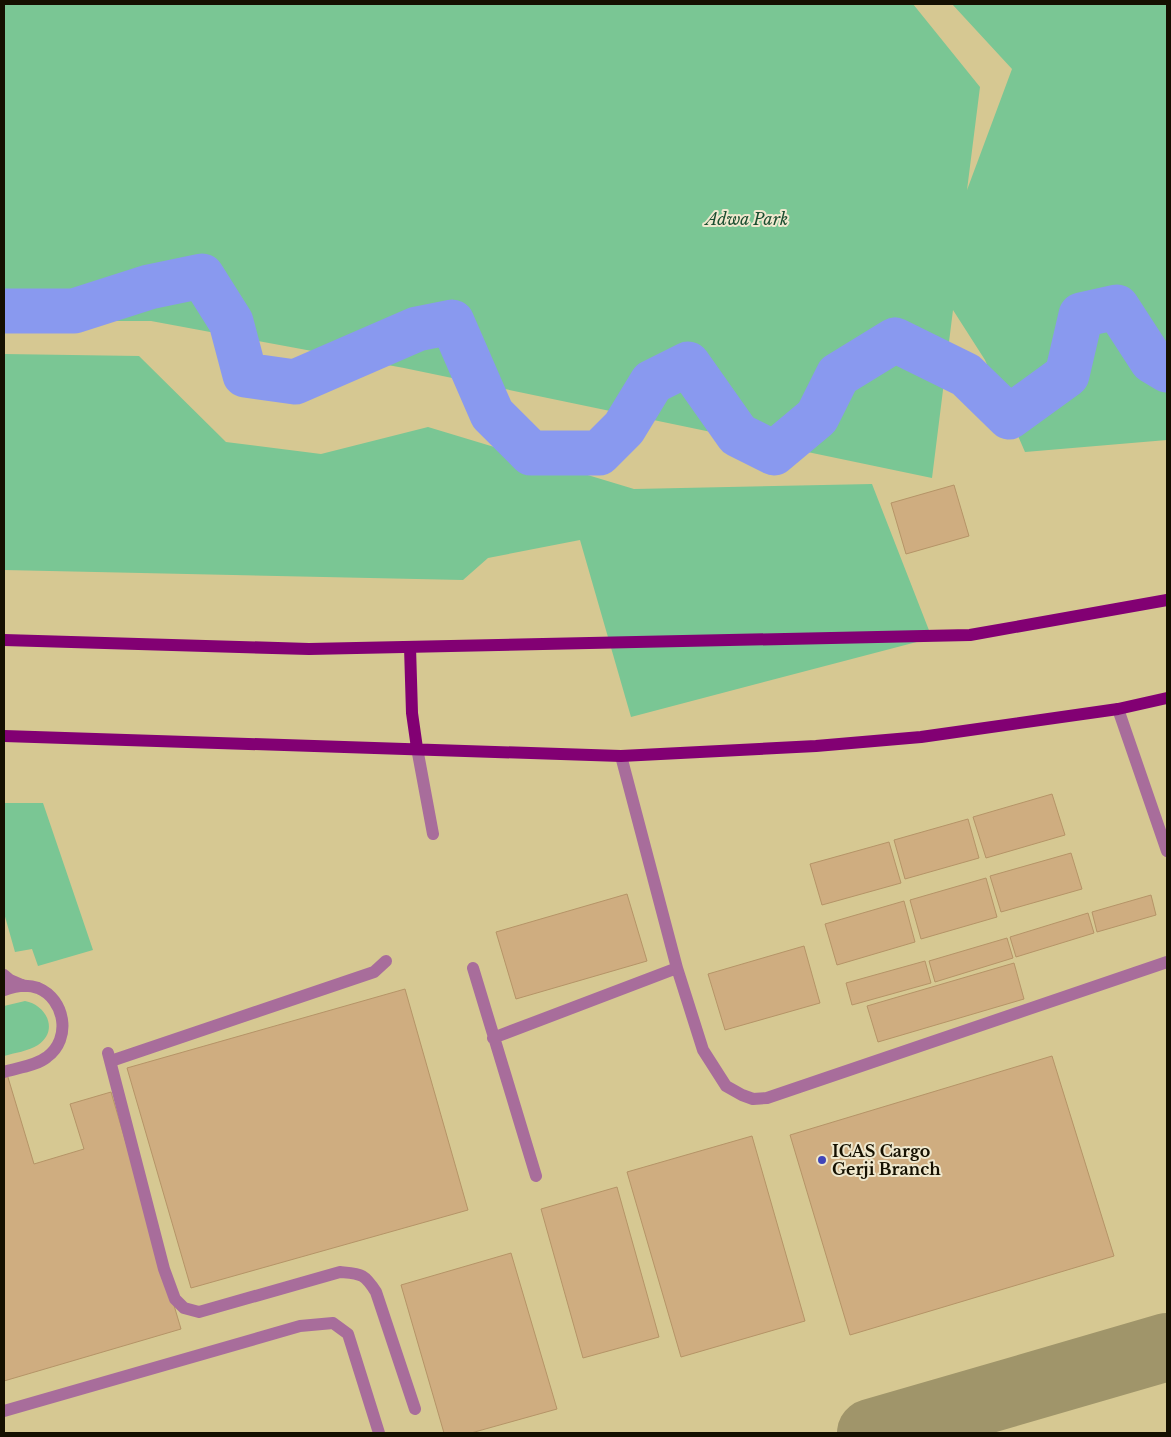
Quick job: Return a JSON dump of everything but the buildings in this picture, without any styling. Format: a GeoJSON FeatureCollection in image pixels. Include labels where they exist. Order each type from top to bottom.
{"type":"FeatureCollection","features":[{"type":"Feature","properties":{"kind":"main road"},"geometry":{"type":"LineString","coordinates":[[4,640],[309,649],[970,635],[1167,600]]}},
{"type":"Feature","properties":{"kind":"main road"},"geometry":{"type":"LineString","coordinates":[[410,647],[412,713],[417,748]]}},
{"type":"Feature","properties":{"kind":"main road"},"geometry":{"type":"LineString","coordinates":[[4,736],[621,756],[816,746],[921,737],[1118,709],[1167,698]]}},
{"type":"Feature","properties":{"kind":"lane"},"geometry":{"type":"LineString","coordinates":[[1118,709],[1167,851]]}},
{"type":"Feature","properties":{"kind":"lane"},"geometry":{"type":"LineString","coordinates":[[417,748],[433,834]]}},
{"type":"Feature","properties":{"kind":"lane"},"geometry":{"type":"LineString","coordinates":[[621,756],[677,968],[704,1050],[726,1086],[752,1099],[767,1098],[1167,962]]}},
{"type":"Feature","properties":{"kind":"lane"},"geometry":{"type":"LineString","coordinates":[[386,961],[374,972],[109,1057],[164,1269],[175,1299],[184,1308],[199,1312],[340,1272],[356,1274],[367,1278],[376,1292],[415,1409]]}},
{"type":"Feature","properties":{"kind":"lane"},"geometry":{"type":"LineString","coordinates":[[473,968],[536,1176]]}},
{"type":"Feature","properties":{"kind":"lane"},"geometry":{"type":"LineString","coordinates":[[493,1038],[677,968]]}},
{"type":"Feature","properties":{"kind":"lane"},"geometry":{"type":"LineString","coordinates":[[4,975],[10,980],[24,986],[37,988],[47,994],[56,1003],[62,1014],[63,1026],[61,1038],[56,1049],[47,1058],[4,1072]]}},
{"type":"Feature","properties":{"kind":"lane"},"geometry":{"type":"LineString","coordinates":[[4,990],[24,986]]}},
{"type":"Feature","properties":{"kind":"lane"},"geometry":{"type":"LineString","coordinates":[[4,1411],[300,1326],[333,1323],[348,1334],[378,1433]]}},
{"type":"Feature","properties":{"kind":"green space","name":"Adwa Park"},"geometry":{"type":"Polygon","coordinates":[[[4,4],[913,4],[980,87],[967,190],[1012,69],[952,4],[1167,4],[1167,440],[1025,452],[985,360],[953,310],[932,478],[404,368],[151,321],[4,321],[4,4]]]}},
{"type":"Feature","properties":{"kind":"green space"},"geometry":{"type":"Polygon","coordinates":[[[4,354],[139,356],[226,442],[321,454],[428,427],[634,489],[872,484],[932,638],[631,717],[580,540],[488,558],[463,580],[4,570],[4,354]]]}},
{"type":"Feature","properties":{"kind":"green space"},"geometry":{"type":"Polygon","coordinates":[[[4,803],[43,803],[93,950],[38,966],[32,949],[15,952],[4,913],[4,803]]]}},
{"type":"Feature","properties":{"kind":"green space"},"geometry":{"type":"Polygon","coordinates":[[[25,1001],[33,1003],[44,1013],[48,1019],[48,1033],[38,1045],[4,1056],[4,1006],[25,1001]]]}},
{"type":"Feature","properties":{"kind":"waterway"},"geometry":{"type":"LineString","coordinates":[[4,311],[74,311],[149,287],[202,276],[231,322],[245,375],[295,382],[417,329],[452,322],[492,414],[531,453],[599,453],[624,428],[652,382],[688,364],[738,435],[774,453],[817,417],[838,375],[895,340],[966,375],[1009,417],[1067,375],[1081,315],[1117,307],[1152,361],[1167,370]]}},
{"type":"Feature","properties":{"kind":"taxiway"},"geometry":{"type":"LineString","coordinates":[[871,1433],[1167,1347]]}},
{"type":"Feature","properties":{"kind":"place","name":"ICAS Cargo Gerji Branch"},"geometry":{"type":"Point","coordinates":[822,1160]}}]}
